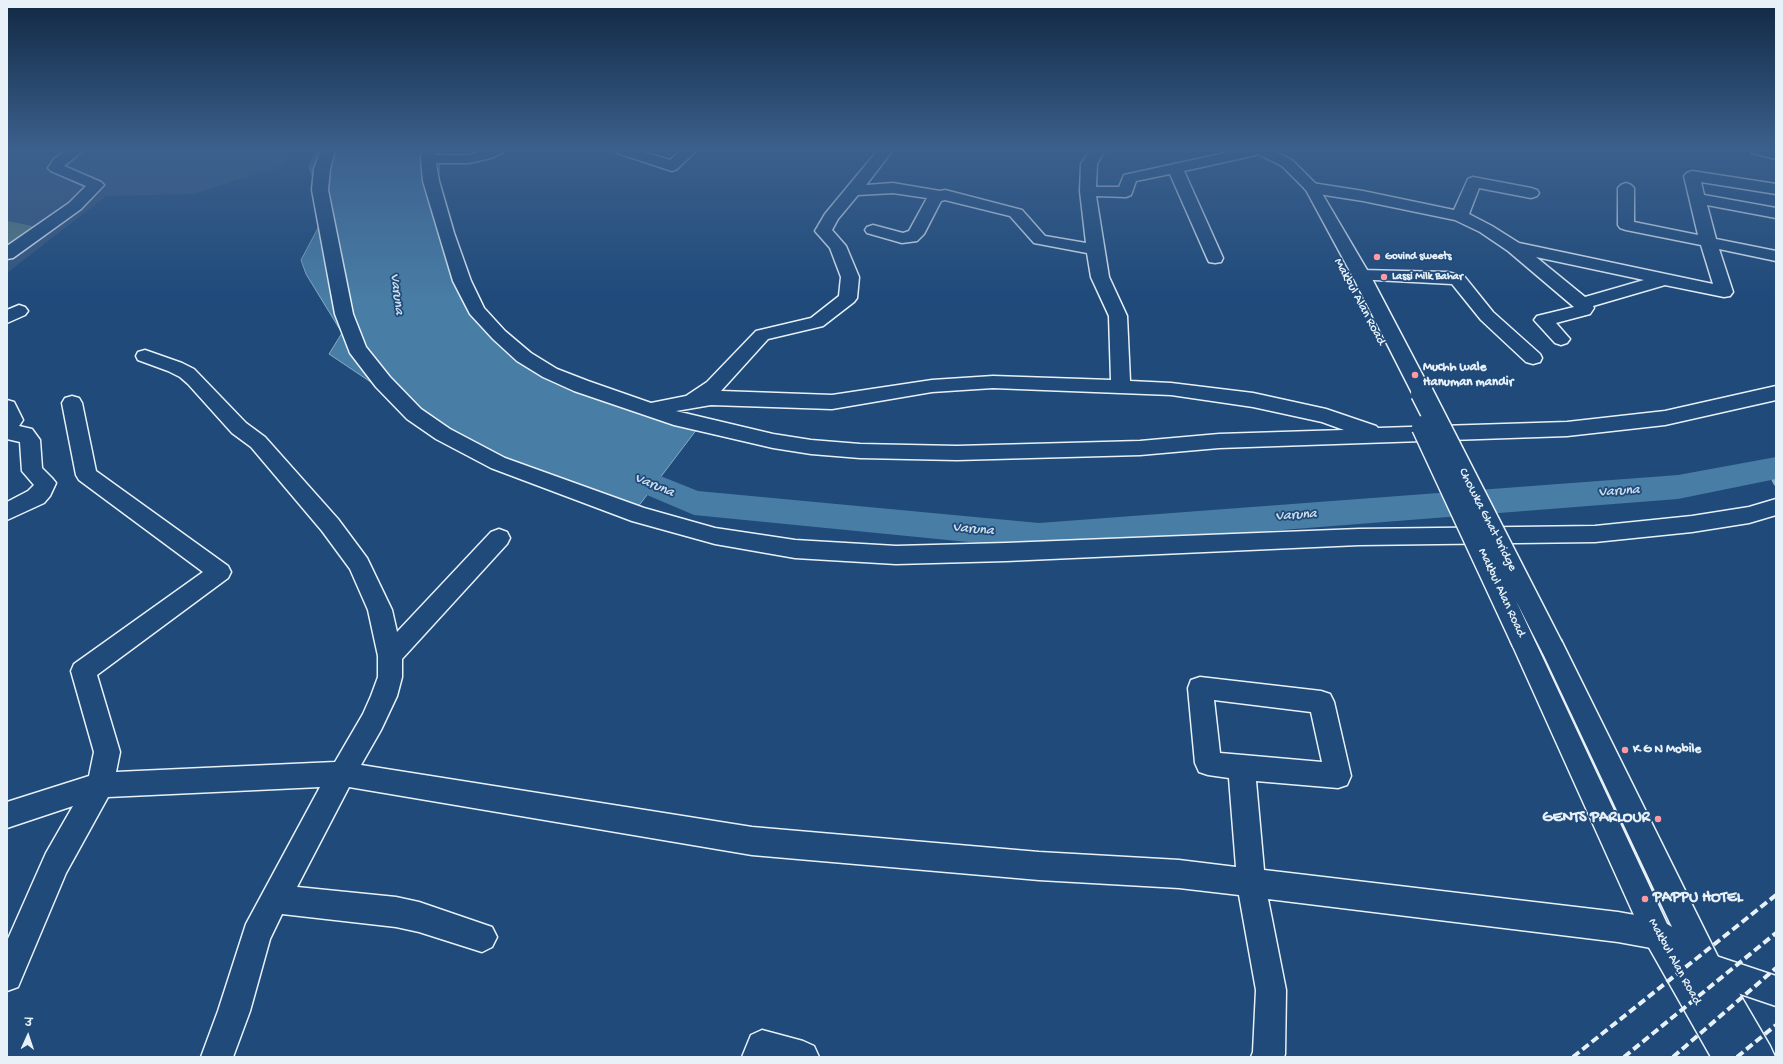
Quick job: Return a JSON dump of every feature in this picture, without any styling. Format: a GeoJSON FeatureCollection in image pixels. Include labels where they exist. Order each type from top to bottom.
{"type":"FeatureCollection","features":[{"type":"Feature","properties":{"kind":"main road"},"geometry":{"type":"LineString","coordinates":[[7,254],[75,206],[81,200]]}},
{"type":"Feature","properties":{"kind":"main road"},"geometry":{"type":"LineString","coordinates":[[322,200],[344,314],[357,349],[383,382],[414,414],[443,434],[498,463],[640,515],[715,536],[795,549],[889,554],[1006,552],[1359,537],[1595,534],[1692,524],[1749,515],[1776,507]]}},
{"type":"Feature","properties":{"kind":"main road"},"geometry":{"type":"LineString","coordinates":[[437,200],[459,274],[476,310],[499,335],[524,357],[550,373],[581,386],[650,410],[681,420],[773,441],[860,451],[957,453],[1124,449],[1219,441],[1567,429],[1617,425],[1665,418],[1776,393]]}},
{"type":"Feature","properties":{"kind":"main road"},"geometry":{"type":"LineString","coordinates":[[690,401],[714,387],[762,335],[817,322],[848,298],[850,277],[838,246],[824,231],[831,217],[846,200]]}},
{"type":"Feature","properties":{"kind":"main road"},"geometry":{"type":"LineString","coordinates":[[873,230],[902,238],[914,237],[935,200]]}},
{"type":"Feature","properties":{"kind":"main road"},"geometry":{"type":"LineString","coordinates":[[963,200],[1016,214],[1040,240],[1094,249]]}},
{"type":"Feature","properties":{"kind":"main road"},"geometry":{"type":"LineString","coordinates":[[1089,200],[1094,249],[1100,277],[1118,316],[1121,387]]}},
{"type":"Feature","properties":{"kind":"main road"},"geometry":{"type":"LineString","coordinates":[[1189,200],[1216,258]]}},
{"type":"Feature","properties":{"kind":"main road","name":"Makbul Alan Road"},"geometry":{"type":"LineString","coordinates":[[1305,200],[1414,393],[1524,642],[1657,934],[1729,1057]]}},
{"type":"Feature","properties":{"kind":"main road"},"geometry":{"type":"LineString","coordinates":[[1319,200],[1361,275],[1414,393]]}},
{"type":"Feature","properties":{"kind":"main road"},"geometry":{"type":"LineString","coordinates":[[1381,200],[1460,216],[1486,229],[1514,247],[1585,308],[1584,310],[1543,320],[1561,339]]}},
{"type":"Feature","properties":{"kind":"main road"},"geometry":{"type":"LineString","coordinates":[[1460,216],[1466,200]]}},
{"type":"Feature","properties":{"kind":"main road"},"geometry":{"type":"LineString","coordinates":[[1626,200],[1626,225],[1776,256]]}},
{"type":"Feature","properties":{"kind":"main road"},"geometry":{"type":"LineString","coordinates":[[1514,247],[1724,292],[1708,242],[1697,200]]}},
{"type":"Feature","properties":{"kind":"main road"},"geometry":{"type":"LineString","coordinates":[[1706,200],[1776,213]]}},
{"type":"Feature","properties":{"kind":"main road"},"geometry":{"type":"LineString","coordinates":[[1361,275],[1448,277],[1458,280],[1488,316],[1533,358]]}},
{"type":"Feature","properties":{"kind":"main road"},"geometry":{"type":"LineString","coordinates":[[1582,304],[1664,279]]}},
{"type":"Feature","properties":{"kind":"main road"},"geometry":{"type":"LineString","coordinates":[[145,356],[175,367],[191,377],[239,428],[258,442],[330,525],[359,564],[372,591],[380,610],[390,656],[390,676],[384,696],[372,722],[342,774],[256,934],[234,1011],[217,1057]]}},
{"type":"Feature","properties":{"kind":"main road"},"geometry":{"type":"LineString","coordinates":[[650,410],[690,401],[734,398],[832,402],[966,383],[993,382],[1171,389],[1253,400],[1326,416],[1381,435]]}},
{"type":"Feature","properties":{"kind":"main road","name":"Chowka Ghat bridge"},"geometry":{"type":"LineString","coordinates":[[1414,393],[1552,647],[1707,968],[1759,1057]]}},
{"type":"Feature","properties":{"kind":"main road"},"geometry":{"type":"LineString","coordinates":[[7,976],[56,863],[100,785],[107,752],[83,671],[220,572],[86,475],[72,403]]}},
{"type":"Feature","properties":{"kind":"main road"},"geometry":{"type":"LineString","coordinates":[[7,407],[13,420],[7,427]]}},
{"type":"Feature","properties":{"kind":"main road"},"geometry":{"type":"LineString","coordinates":[[7,432],[25,434],[30,440],[32,471],[45,483],[43,490],[36,497],[7,512]]}},
{"type":"Feature","properties":{"kind":"main road"},"geometry":{"type":"LineString","coordinates":[[390,656],[499,538]]}},
{"type":"Feature","properties":{"kind":"main road"},"geometry":{"type":"LineString","coordinates":[[1200,688],[1321,702],[1338,776],[1242,768],[1208,762],[1200,688]]}},
{"type":"Feature","properties":{"kind":"main road"},"geometry":{"type":"LineString","coordinates":[[1242,768],[1251,883],[1271,990],[1269,1054],[1267,1057]]}},
{"type":"Feature","properties":{"kind":"main road"},"geometry":{"type":"LineString","coordinates":[[7,815],[100,785],[342,774],[752,841],[1039,866],[1178,874],[1610,926],[1657,934],[1707,968],[1776,991]]}},
{"type":"Feature","properties":{"kind":"main road"},"geometry":{"type":"LineString","coordinates":[[276,899],[396,912],[419,917],[482,937]]}},
{"type":"Feature","properties":{"kind":"main road"},"geometry":{"type":"LineString","coordinates":[[758,1057],[762,1046],[803,1057]]}},
{"type":"Feature","properties":{"kind":"shaded area"},"geometry":{"type":"Polygon","coordinates":[[[7,200],[101,200],[7,273],[7,200]]]}},
{"type":"Feature","properties":{"kind":"green space"},"geometry":{"type":"Polygon","coordinates":[[[7,221],[38,227],[7,248],[7,221]]]}},
{"type":"Feature","properties":{"kind":"water"},"geometry":{"type":"Polygon","coordinates":[[[321,200],[438,200],[464,298],[551,380],[697,429],[628,520],[511,476],[329,354],[342,333],[306,274],[301,260],[326,213],[321,200]]]}},
{"type":"Feature","properties":{"kind":"waterway","name":"Varuna"},"geometry":{"type":"LineString","coordinates":[[613,468],[694,503],[1039,536],[1678,487],[1776,468]]}},
{"type":"Feature","properties":{"kind":"waterway"},"geometry":{"type":"LineString","coordinates":[[1769,469],[1776,483]]}},
{"type":"Feature","properties":{"kind":"railway"},"geometry":{"type":"LineString","coordinates":[[1573,1057],[1776,895]]}},
{"type":"Feature","properties":{"kind":"railway"},"geometry":{"type":"LineString","coordinates":[[1624,1057],[1776,933]]}},
{"type":"Feature","properties":{"kind":"railway"},"geometry":{"type":"LineString","coordinates":[[1673,1057],[1776,968]]}},
{"type":"Feature","properties":{"kind":"railway"},"geometry":{"type":"LineString","coordinates":[[1737,1057],[1776,1025]]}},
{"type":"Feature","properties":{"kind":"place","name":"Govind sweets"},"geometry":{"type":"Point","coordinates":[1377,257]}},
{"type":"Feature","properties":{"kind":"place","name":"Lassi Milk Bahar"},"geometry":{"type":"Point","coordinates":[1384,277]}},
{"type":"Feature","properties":{"kind":"place","name":"Muchh wale Hanuman mandir"},"geometry":{"type":"Point","coordinates":[1415,375]}},
{"type":"Feature","properties":{"kind":"place","name":"K G N Mobile"},"geometry":{"type":"Point","coordinates":[1625,750]}},
{"type":"Feature","properties":{"kind":"place","name":"GENTS PARLOUR"},"geometry":{"type":"Point","coordinates":[1658,819]}},
{"type":"Feature","properties":{"kind":"place","name":"PAPPU HOTEL"},"geometry":{"type":"Point","coordinates":[1645,899]}}]}
